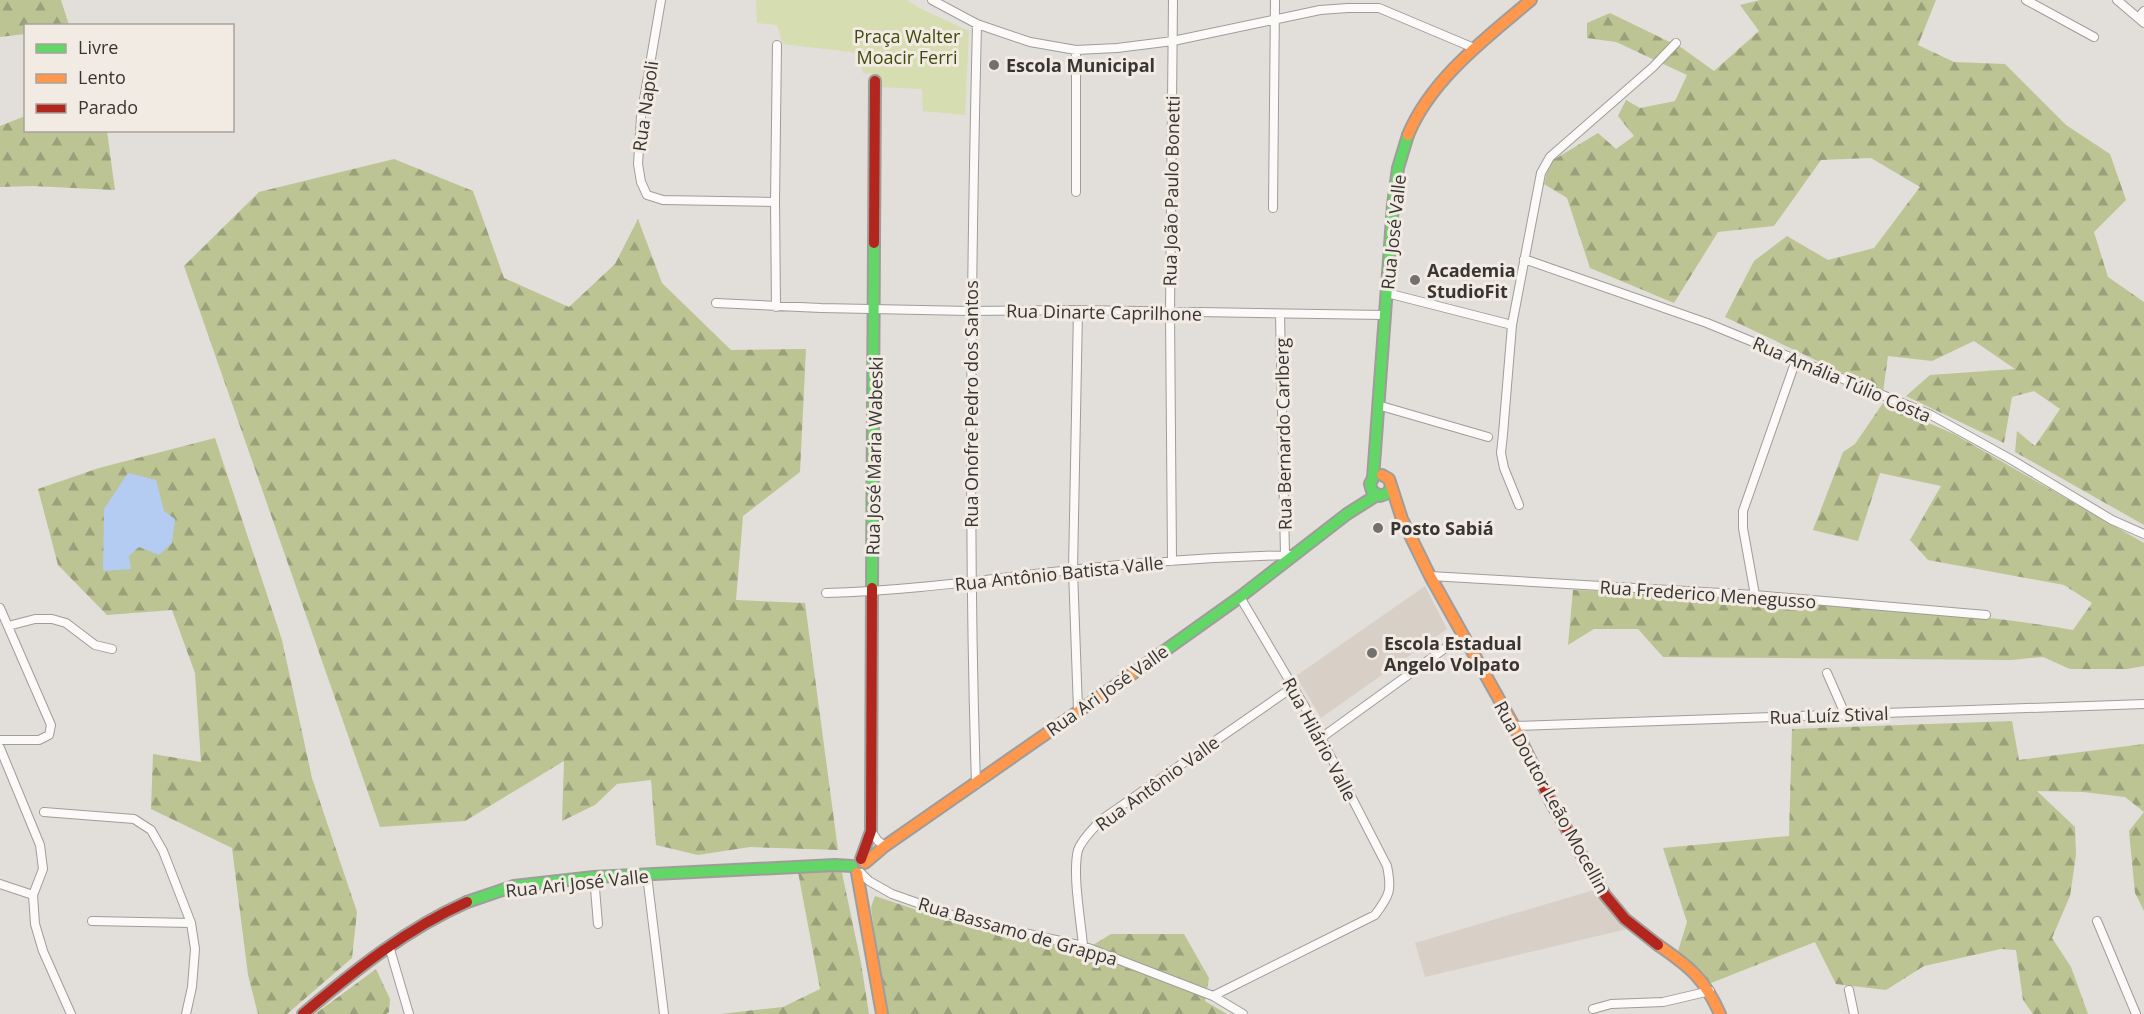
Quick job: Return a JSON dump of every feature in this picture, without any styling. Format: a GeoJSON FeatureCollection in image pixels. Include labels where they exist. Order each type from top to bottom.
{"type":"FeatureCollection","features":[{"type":"Feature","properties":{"kind":"street","name":"Rua Napoli"},"geometry":{"type":"LineString","coordinates":[[661,0],[641,117],[638,164],[641,182],[647,195],[663,200],[775,202]]}},
{"type":"Feature","properties":{"kind":"street"},"geometry":{"type":"LineString","coordinates":[[932,0],[977,24],[1030,42],[1076,50],[1173,41],[1320,10],[1379,4],[1474,48]]}},
{"type":"Feature","properties":{"kind":"street","name":"Rua João Paulo Bonetti"},"geometry":{"type":"LineString","coordinates":[[1172,561],[1170,312],[1173,0]]}},
{"type":"Feature","properties":{"kind":"street"},"geometry":{"type":"LineString","coordinates":[[1274,208],[1275,0]]}},
{"type":"Feature","properties":{"kind":"street","name":"Rua José Valle"},"geometry":{"type":"LineString","coordinates":[[1380,486],[1377,441],[1385,315],[1396,188],[1401,157],[1416,117],[1434,92],[1474,48],[1531,0]]}},
{"type":"Feature","properties":{"kind":"street"},"geometry":{"type":"LineString","coordinates":[[2026,0],[2094,37]]}},
{"type":"Feature","properties":{"kind":"street"},"geometry":{"type":"LineString","coordinates":[[2117,0],[2141,20],[2144,10]]}},
{"type":"Feature","properties":{"kind":"street","name":"Rua Onofre Pedro dos Santos"},"geometry":{"type":"LineString","coordinates":[[975,784],[970,581],[971,311],[977,24]]}},
{"type":"Feature","properties":{"kind":"street"},"geometry":{"type":"LineString","coordinates":[[1519,505],[1504,468],[1502,453],[1512,324],[1541,173],[1551,156],[1653,67],[1676,43]]}},
{"type":"Feature","properties":{"kind":"street"},"geometry":{"type":"LineString","coordinates":[[776,307],[777,45]]}},
{"type":"Feature","properties":{"kind":"street"},"geometry":{"type":"LineString","coordinates":[[1076,50],[1076,192]]}},
{"type":"Feature","properties":{"kind":"street","name":"Rua José Maria Wabeski"},"geometry":{"type":"LineString","coordinates":[[861,869],[871,831],[875,81]]}},
{"type":"Feature","properties":{"kind":"street","name":"Rua Amália Túlio Costa"},"geometry":{"type":"LineString","coordinates":[[1524,259],[1707,323],[1930,415],[2012,460],[2112,520],[2144,534]]}},
{"type":"Feature","properties":{"kind":"street"},"geometry":{"type":"LineString","coordinates":[[1387,293],[1512,324]]}},
{"type":"Feature","properties":{"kind":"street","name":"Rua Dinarte Caprilhone"},"geometry":{"type":"LineString","coordinates":[[716,303],[776,307],[971,311],[1078,310],[1385,315]]}},
{"type":"Feature","properties":{"kind":"street"},"geometry":{"type":"LineString","coordinates":[[1078,310],[1073,570],[1078,710]]}},
{"type":"Feature","properties":{"kind":"street","name":"Rua Bernardo Carlberg"},"geometry":{"type":"LineString","coordinates":[[1280,314],[1289,555]]}},
{"type":"Feature","properties":{"kind":"street"},"geometry":{"type":"LineString","coordinates":[[1755,595],[1743,528],[1743,511],[1797,360]]}},
{"type":"Feature","properties":{"kind":"street"},"geometry":{"type":"LineString","coordinates":[[1381,406],[1488,437]]}},
{"type":"Feature","properties":{"kind":"street","name":"Rua Ari José Valle"},"geometry":{"type":"LineString","coordinates":[[303,1014],[389,946],[444,912],[477,897],[514,886],[647,874],[835,865],[861,869],[885,846],[1240,597],[1289,555],[1347,514],[1380,486]]}},
{"type":"Feature","properties":{"kind":"street","name":"Rua Doutor Leão Mocellin"},"geometry":{"type":"LineString","coordinates":[[1380,486],[1402,519],[1462,636],[1514,726],[1552,804],[1605,895],[1625,920],[1687,965],[1710,991],[1720,1014]]}},
{"type":"Feature","properties":{"kind":"street","name":"Rua Antônio Batista Valle"},"geometry":{"type":"LineString","coordinates":[[826,592],[872,592],[1172,561],[1249,555],[1289,555]]}},
{"type":"Feature","properties":{"kind":"street","name":"Rua Frederico Menegusso"},"geometry":{"type":"LineString","coordinates":[[1430,576],[1755,595],[1986,615]]}},
{"type":"Feature","properties":{"kind":"street","name":"Rua Hilário Valle"},"geometry":{"type":"LineString","coordinates":[[1213,996],[1375,915],[1384,903],[1391,885],[1387,866],[1321,738],[1240,597]]}},
{"type":"Feature","properties":{"kind":"street"},"geometry":{"type":"LineString","coordinates":[[0,608],[51,725],[49,735],[39,740],[0,740]]}},
{"type":"Feature","properties":{"kind":"street"},"geometry":{"type":"LineString","coordinates":[[8,626],[35,619],[52,618],[66,623],[95,645],[112,649]]}},
{"type":"Feature","properties":{"kind":"street"},"geometry":{"type":"LineString","coordinates":[[1321,738],[1462,636]]}},
{"type":"Feature","properties":{"kind":"street"},"geometry":{"type":"LineString","coordinates":[[1827,673],[1845,714]]}},
{"type":"Feature","properties":{"kind":"street","name":"Rua Antônio Valle"},"geometry":{"type":"LineString","coordinates":[[1083,946],[1077,875],[1078,850],[1088,834],[1101,820],[1293,687]]}},
{"type":"Feature","properties":{"kind":"street","name":"Rua Luíz Stival"},"geometry":{"type":"LineString","coordinates":[[1514,726],[2144,704]]}},
{"type":"Feature","properties":{"kind":"street"},"geometry":{"type":"LineString","coordinates":[[0,748],[3,760],[40,845],[43,869],[33,894],[35,924],[43,951],[72,1014]]}},
{"type":"Feature","properties":{"kind":"street"},"geometry":{"type":"LineString","coordinates":[[44,812],[134,819],[151,830],[163,851],[191,923],[195,949],[192,987],[186,1014]]}},
{"type":"Feature","properties":{"kind":"street"},"geometry":{"type":"LineString","coordinates":[[871,831],[885,846]]}},
{"type":"Feature","properties":{"kind":"street"},"geometry":{"type":"LineString","coordinates":[[861,869],[860,890],[882,1014]]}},
{"type":"Feature","properties":{"kind":"street","name":"Rua Bassamo de Grappa"},"geometry":{"type":"LineString","coordinates":[[861,869],[891,894],[966,920],[1083,946],[1213,996],[1243,1014]]}},
{"type":"Feature","properties":{"kind":"street"},"geometry":{"type":"LineString","coordinates":[[647,874],[664,1014]]}},
{"type":"Feature","properties":{"kind":"street"},"geometry":{"type":"LineString","coordinates":[[594,877],[598,924]]}},
{"type":"Feature","properties":{"kind":"street"},"geometry":{"type":"LineString","coordinates":[[0,884],[33,894]]}},
{"type":"Feature","properties":{"kind":"street"},"geometry":{"type":"LineString","coordinates":[[92,921],[191,923]]}},
{"type":"Feature","properties":{"kind":"street"},"geometry":{"type":"LineString","coordinates":[[2097,921],[2136,1014]]}},
{"type":"Feature","properties":{"kind":"street"},"geometry":{"type":"LineString","coordinates":[[389,946],[409,1014]]}},
{"type":"Feature","properties":{"kind":"street"},"geometry":{"type":"LineString","coordinates":[[1849,990],[1854,1014]]}},
{"type":"Feature","properties":{"kind":"street"},"geometry":{"type":"LineString","coordinates":[[1593,1009],[1611,1004],[1663,1002],[1710,991]]}},
{"type":"Feature","properties":{"kind":"shaded area","name":"Escola Estadual Angelo Volpato"},"geometry":{"type":"Polygon","coordinates":[[[1425,586],[1447,629],[1321,718],[1296,676],[1425,586]]]}},
{"type":"Feature","properties":{"kind":"shaded area"},"geometry":{"type":"Polygon","coordinates":[[[1597,889],[1627,929],[1425,977],[1415,943],[1597,889]]]}},
{"type":"Feature","properties":{"kind":"green space"},"geometry":{"type":"Polygon","coordinates":[[[0,0],[61,0],[69,24],[24,24],[24,34],[0,37],[0,0]]]}},
{"type":"Feature","properties":{"kind":"green space","name":"Praça Walter Moacir Ferri"},"geometry":{"type":"Polygon","coordinates":[[[756,0],[907,0],[969,31],[965,115],[923,111],[922,89],[880,87],[877,74],[863,73],[859,53],[783,44],[777,25],[757,23],[756,0]]]}},
{"type":"Feature","properties":{"kind":"green space"},"geometry":{"type":"Polygon","coordinates":[[[1760,0],[1936,0],[1918,45],[1954,62],[2005,64],[2066,125],[2110,154],[2126,200],[2094,232],[2108,277],[2144,302],[2144,525],[2015,452],[2017,431],[2035,446],[2060,409],[2034,391],[2012,397],[2004,443],[1906,396],[1930,375],[2015,369],[1974,341],[1932,361],[1888,356],[1883,392],[1725,317],[1754,261],[1787,236],[1828,260],[1874,248],[1920,187],[1871,158],[1821,160],[1774,226],[1718,232],[1674,303],[1590,268],[1567,198],[1544,184],[1550,162],[1598,133],[1616,149],[1634,136],[1618,116],[1626,100],[1640,108],[1675,101],[1687,75],[1616,42],[1587,38],[1587,23],[1610,13],[1682,48],[1714,71],[1759,31],[1740,5],[1760,0]]]}},
{"type":"Feature","properties":{"kind":"green space"},"geometry":{"type":"Polygon","coordinates":[[[24,116],[24,132],[107,132],[115,190],[32,186],[0,187],[0,126],[24,116]]]}},
{"type":"Feature","properties":{"kind":"green space"},"geometry":{"type":"Polygon","coordinates":[[[394,159],[473,191],[504,278],[569,307],[615,264],[638,219],[662,283],[731,350],[806,349],[800,472],[743,516],[736,600],[805,603],[838,850],[750,847],[698,855],[656,845],[651,780],[617,784],[595,805],[562,821],[564,761],[465,821],[380,827],[184,266],[259,192],[394,159]]]}},
{"type":"Feature","properties":{"kind":"green space"},"geometry":{"type":"Polygon","coordinates":[[[1883,403],[1954,434],[2144,543],[2144,666],[2127,669],[2070,669],[2043,657],[2011,660],[1663,657],[1638,629],[1594,629],[1568,645],[1573,590],[1724,597],[1912,610],[1976,616],[2073,630],[2092,603],[2064,585],[1928,560],[1910,540],[1941,486],[1880,473],[1858,541],[1813,530],[1843,452],[1855,444],[1883,403]]]}},
{"type":"Feature","properties":{"kind":"green space"},"geometry":{"type":"Polygon","coordinates":[[[215,438],[282,640],[312,778],[357,912],[352,958],[287,1014],[258,1014],[248,975],[232,848],[151,809],[153,754],[201,762],[195,673],[172,610],[107,615],[58,565],[38,489],[99,468],[215,438]]]}},
{"type":"Feature","properties":{"kind":"green space"},"geometry":{"type":"Polygon","coordinates":[[[2012,721],[2019,760],[2144,744],[2144,812],[2125,797],[2083,792],[2037,791],[2075,827],[2076,855],[2070,896],[2052,938],[2071,967],[2088,1014],[2033,1014],[2023,1000],[2016,950],[2001,949],[1924,966],[1886,990],[1836,984],[1815,942],[1711,983],[1678,951],[1687,922],[1663,848],[1789,836],[1792,729],[2012,721]]]}},
{"type":"Feature","properties":{"kind":"green space"},"geometry":{"type":"Polygon","coordinates":[[[2144,812],[2144,911],[2135,893],[2129,831],[2144,812]]]}},
{"type":"Feature","properties":{"kind":"green space"},"geometry":{"type":"Polygon","coordinates":[[[841,868],[869,1014],[720,1014],[783,1007],[820,989],[798,872],[841,868]]]}},
{"type":"Feature","properties":{"kind":"green space"},"geometry":{"type":"Polygon","coordinates":[[[875,896],[974,929],[1044,941],[1083,951],[1111,934],[1184,934],[1209,978],[1205,1001],[1227,1014],[885,1014],[871,907],[875,896]]]}},
{"type":"Feature","properties":{"kind":"green space"},"geometry":{"type":"Polygon","coordinates":[[[376,969],[390,999],[389,1012],[386,1014],[315,1014],[376,969]]]}},
{"type":"Feature","properties":{"kind":"water"},"geometry":{"type":"Polygon","coordinates":[[[128,473],[156,480],[164,511],[175,519],[172,543],[159,555],[139,547],[129,556],[131,569],[103,571],[104,509],[128,473]]]}},
{"type":"Feature","properties":{"kind":"traffic: fast"},"geometry":{"type":"LineString","coordinates":[[1391,487],[1388,493],[1380,496],[1372,491],[1370,484],[1373,478],[1393,205],[1398,168],[1408,135]]}},
{"type":"Feature","properties":{"kind":"traffic: fast"},"geometry":{"type":"LineString","coordinates":[[872,588],[874,243]]}},
{"type":"Feature","properties":{"kind":"traffic: fast"},"geometry":{"type":"LineString","coordinates":[[1132,674],[1240,597],[1347,514],[1377,495]]}},
{"type":"Feature","properties":{"kind":"traffic: fast"},"geometry":{"type":"LineString","coordinates":[[467,902],[514,886],[594,877],[852,866]]}},
{"type":"Feature","properties":{"kind":"traffic: slow"},"geometry":{"type":"LineString","coordinates":[[1408,135],[1418,115],[1445,78],[1478,45],[1531,0]]}},
{"type":"Feature","properties":{"kind":"traffic: slow"},"geometry":{"type":"LineString","coordinates":[[1382,475],[1389,479],[1402,519],[1430,576],[1514,726],[1533,765]]}},
{"type":"Feature","properties":{"kind":"traffic: slow"},"geometry":{"type":"LineString","coordinates":[[865,863],[885,846],[1132,674]]}},
{"type":"Feature","properties":{"kind":"traffic: slow"},"geometry":{"type":"LineString","coordinates":[[857,873],[882,1014]]}},
{"type":"Feature","properties":{"kind":"traffic: slow"},"geometry":{"type":"LineString","coordinates":[[1658,945],[1695,974],[1708,991],[1720,1014]]}},
{"type":"Feature","properties":{"kind":"traffic: jam"},"geometry":{"type":"LineString","coordinates":[[874,243],[875,81]]}},
{"type":"Feature","properties":{"kind":"traffic: jam"},"geometry":{"type":"LineString","coordinates":[[861,859],[871,831],[872,588]]}},
{"type":"Feature","properties":{"kind":"traffic: jam"},"geometry":{"type":"LineString","coordinates":[[1533,765],[1552,804],[1605,895],[1625,919],[1658,945]]}},
{"type":"Feature","properties":{"kind":"traffic: jam"},"geometry":{"type":"LineString","coordinates":[[303,1014],[361,967],[402,938],[467,902]]}},
{"type":"Feature","properties":{"kind":"place","name":"Escola Municipal"},"geometry":{"type":"Point","coordinates":[994,65]}},
{"type":"Feature","properties":{"kind":"place","name":"Academia StudioFit"},"geometry":{"type":"Point","coordinates":[1415,280]}},
{"type":"Feature","properties":{"kind":"place","name":"Posto Sabiá"},"geometry":{"type":"Point","coordinates":[1378,528]}},
{"type":"Feature","properties":{"kind":"place","name":"Escola Estadual Angelo Volpato"},"geometry":{"type":"Point","coordinates":[1372,653]}}]}
